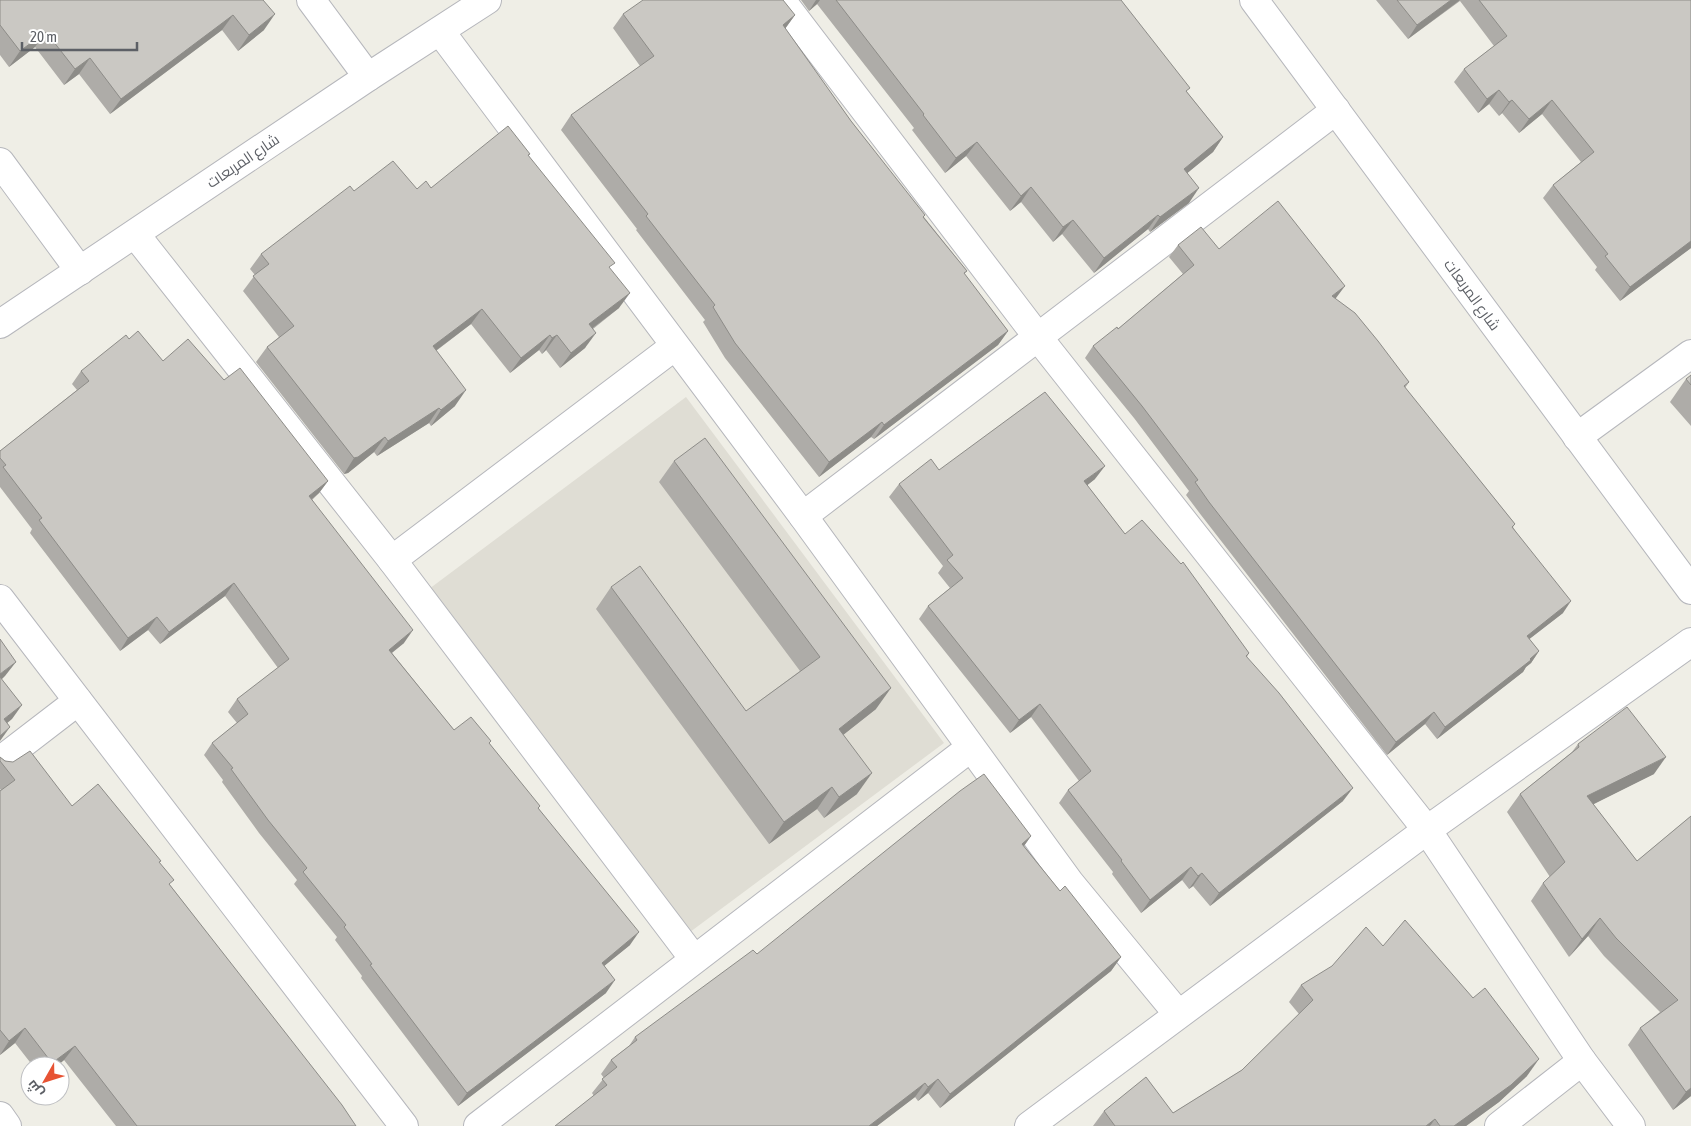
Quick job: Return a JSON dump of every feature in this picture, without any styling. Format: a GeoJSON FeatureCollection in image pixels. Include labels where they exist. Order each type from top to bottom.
{"type":"FeatureCollection","features":[{"type":"Feature","properties":{"kind":"street"},"geometry":{"type":"LineString","coordinates":[[312,0],[368,77]]}},
{"type":"Feature","properties":{"kind":"street","name":"شارع المربعات"},"geometry":{"type":"LineString","coordinates":[[0,324],[368,77],[487,0]]}},
{"type":"Feature","properties":{"kind":"street"},"geometry":{"type":"LineString","coordinates":[[781,0],[1037,336],[1427,830],[1582,1061],[1631,1126]]}},
{"type":"Feature","properties":{"kind":"street","name":"شارع المربعات"},"geometry":{"type":"LineString","coordinates":[[1254,0],[1691,590]]}},
{"type":"Feature","properties":{"kind":"street"},"geometry":{"type":"LineString","coordinates":[[440,31],[803,516],[1070,883],[1178,1014]]}},
{"type":"Feature","properties":{"kind":"street"},"geometry":{"type":"LineString","coordinates":[[803,516],[1336,110]]}},
{"type":"Feature","properties":{"kind":"street"},"geometry":{"type":"LineString","coordinates":[[0,162],[80,271]]}},
{"type":"Feature","properties":{"kind":"street"},"geometry":{"type":"LineString","coordinates":[[135,234],[392,560],[694,959]]}},
{"type":"Feature","properties":{"kind":"street"},"geometry":{"type":"LineString","coordinates":[[392,560],[675,346]]}},
{"type":"Feature","properties":{"kind":"street"},"geometry":{"type":"LineString","coordinates":[[1577,437],[1691,354]]}},
{"type":"Feature","properties":{"kind":"street"},"geometry":{"type":"LineString","coordinates":[[0,599],[404,1126]]}},
{"type":"Feature","properties":{"kind":"street"},"geometry":{"type":"LineString","coordinates":[[1029,1126],[1427,830],[1691,642]]}},
{"type":"Feature","properties":{"kind":"street"},"geometry":{"type":"LineString","coordinates":[[0,761],[78,701]]}},
{"type":"Feature","properties":{"kind":"street"},"geometry":{"type":"LineString","coordinates":[[478,1126],[970,748]]}},
{"type":"Feature","properties":{"kind":"street"},"geometry":{"type":"LineString","coordinates":[[1499,1126],[1582,1061]]}},
{"type":"Feature","properties":{"kind":"street"},"geometry":{"type":"LineString","coordinates":[[0,1116],[8,1126]]}},
{"type":"Feature","properties":{"kind":"shaded area"},"geometry":{"type":"Polygon","coordinates":[[[686,397],[944,743],[686,935],[429,589],[686,397]]]}},
{"type":"Feature","properties":{"kind":"building"},"geometry":{"type":"Polygon","coordinates":[[[0,0],[263,0],[275,14],[249,35],[233,15],[121,99],[90,58],[75,69],[46,32],[20,51],[0,25],[0,0]]]}},
{"type":"Feature","properties":{"kind":"building"},"geometry":{"type":"Polygon","coordinates":[[[643,0],[783,0],[795,15],[783,25],[851,121],[925,215],[923,217],[967,271],[964,273],[1008,331],[884,425],[882,422],[829,462],[735,343],[713,307],[715,305],[646,216],[648,214],[571,115],[654,56],[623,14],[643,0]]]}},
{"type":"Feature","properties":{"kind":"building"},"geometry":{"type":"Polygon","coordinates":[[[836,0],[1121,0],[1190,88],[1186,91],[1223,137],[1184,169],[1199,188],[1160,217],[1158,215],[1104,258],[1073,220],[1063,227],[1031,187],[1021,196],[977,142],[956,158],[836,0]]]}},
{"type":"Feature","properties":{"kind":"building"},"geometry":{"type":"Polygon","coordinates":[[[1397,0],[1451,0],[1417,25],[1397,0]]]}},
{"type":"Feature","properties":{"kind":"building"},"geometry":{"type":"Polygon","coordinates":[[[1479,0],[1691,0],[1691,241],[1630,287],[1605,256],[1608,254],[1553,185],[1594,152],[1552,100],[1529,119],[1512,100],[1509,102],[1499,90],[1487,99],[1464,69],[1507,36],[1479,0]]]}},
{"type":"Feature","properties":{"kind":"building"},"geometry":{"type":"Polygon","coordinates":[[[508,126],[530,154],[528,155],[615,263],[609,267],[630,293],[589,324],[596,333],[571,353],[557,335],[552,338],[550,335],[521,358],[482,309],[433,346],[466,390],[441,410],[439,408],[388,441],[385,437],[354,458],[267,347],[294,326],[253,276],[269,264],[261,254],[350,186],[354,191],[393,161],[417,189],[426,181],[431,188],[508,126]]]}},
{"type":"Feature","properties":{"kind":"building"},"geometry":{"type":"Polygon","coordinates":[[[1278,201],[1345,286],[1332,296],[1355,313],[1378,341],[1409,382],[1404,386],[1515,524],[1512,527],[1571,601],[1527,636],[1539,651],[1531,660],[1445,727],[1434,712],[1396,742],[1209,502],[1195,482],[1198,480],[1142,406],[1093,346],[1117,327],[1118,329],[1194,265],[1178,245],[1201,227],[1219,249],[1278,201]]]}},
{"type":"Feature","properties":{"kind":"building"},"geometry":{"type":"Polygon","coordinates":[[[138,331],[163,361],[188,339],[224,380],[240,368],[328,481],[309,496],[413,630],[389,650],[454,730],[471,717],[491,741],[489,743],[540,806],[538,808],[639,932],[602,963],[615,980],[467,1093],[370,965],[372,964],[344,927],[346,925],[303,872],[307,868],[268,820],[231,769],[233,768],[212,743],[248,714],[237,699],[289,659],[234,583],[169,632],[157,617],[128,638],[39,520],[42,518],[3,467],[6,465],[0,458],[0,451],[89,381],[81,371],[126,335],[129,339],[138,331]]]}},
{"type":"Feature","properties":{"kind":"building"},"geometry":{"type":"Polygon","coordinates":[[[1691,375],[1691,385],[1686,379],[1691,375]]]}},
{"type":"Feature","properties":{"kind":"building"},"geometry":{"type":"Polygon","coordinates":[[[1045,392],[1105,466],[1084,481],[1125,534],[1142,520],[1181,564],[1183,562],[1249,653],[1246,656],[1279,693],[1353,788],[1219,893],[1202,873],[1198,876],[1191,867],[1150,900],[1068,790],[1091,771],[1040,704],[1019,720],[928,606],[963,578],[947,560],[953,555],[899,484],[931,459],[939,470],[1045,392]]]}},
{"type":"Feature","properties":{"kind":"building"},"geometry":{"type":"Polygon","coordinates":[[[705,438],[891,688],[839,729],[872,773],[839,797],[832,787],[784,822],[611,587],[640,566],[746,711],[820,657],[674,461],[705,438]]]}},
{"type":"Feature","properties":{"kind":"building"},"geometry":{"type":"Polygon","coordinates":[[[0,639],[16,662],[0,674],[0,639]]]}},
{"type":"Feature","properties":{"kind":"building"},"geometry":{"type":"Polygon","coordinates":[[[0,677],[22,705],[4,719],[10,727],[0,736],[0,677]]]}},
{"type":"Feature","properties":{"kind":"building"},"geometry":{"type":"Polygon","coordinates":[[[1627,707],[1666,757],[1587,796],[1637,861],[1691,816],[1691,1088],[1686,1092],[1640,1028],[1678,1000],[1616,938],[1600,918],[1582,939],[1543,883],[1565,862],[1520,794],[1579,747],[1578,744],[1627,707]]]}},
{"type":"Feature","properties":{"kind":"building"},"geometry":{"type":"Polygon","coordinates":[[[30,751],[72,806],[98,784],[161,861],[159,862],[174,880],[169,884],[342,1105],[356,1126],[137,1126],[75,1046],[61,1056],[47,1056],[25,1028],[9,1041],[0,1030],[0,791],[15,780],[0,761],[0,757],[5,761],[13,762],[30,751]]]}},
{"type":"Feature","properties":{"kind":"building"},"geometry":{"type":"Polygon","coordinates":[[[984,774],[1031,836],[1022,844],[1060,891],[1065,886],[1121,957],[950,1094],[938,1079],[928,1087],[925,1083],[869,1126],[555,1126],[607,1085],[602,1079],[617,1067],[611,1060],[637,1040],[635,1037],[753,950],[757,954],[960,791],[984,774]]]}},
{"type":"Feature","properties":{"kind":"building"},"geometry":{"type":"Polygon","coordinates":[[[1405,920],[1473,998],[1485,988],[1539,1059],[1511,1085],[1454,1126],[1440,1126],[1435,1119],[1426,1126],[1115,1126],[1104,1111],[1146,1077],[1173,1113],[1242,1070],[1313,1000],[1301,985],[1332,966],[1366,927],[1383,946],[1405,920]]]}}]}
